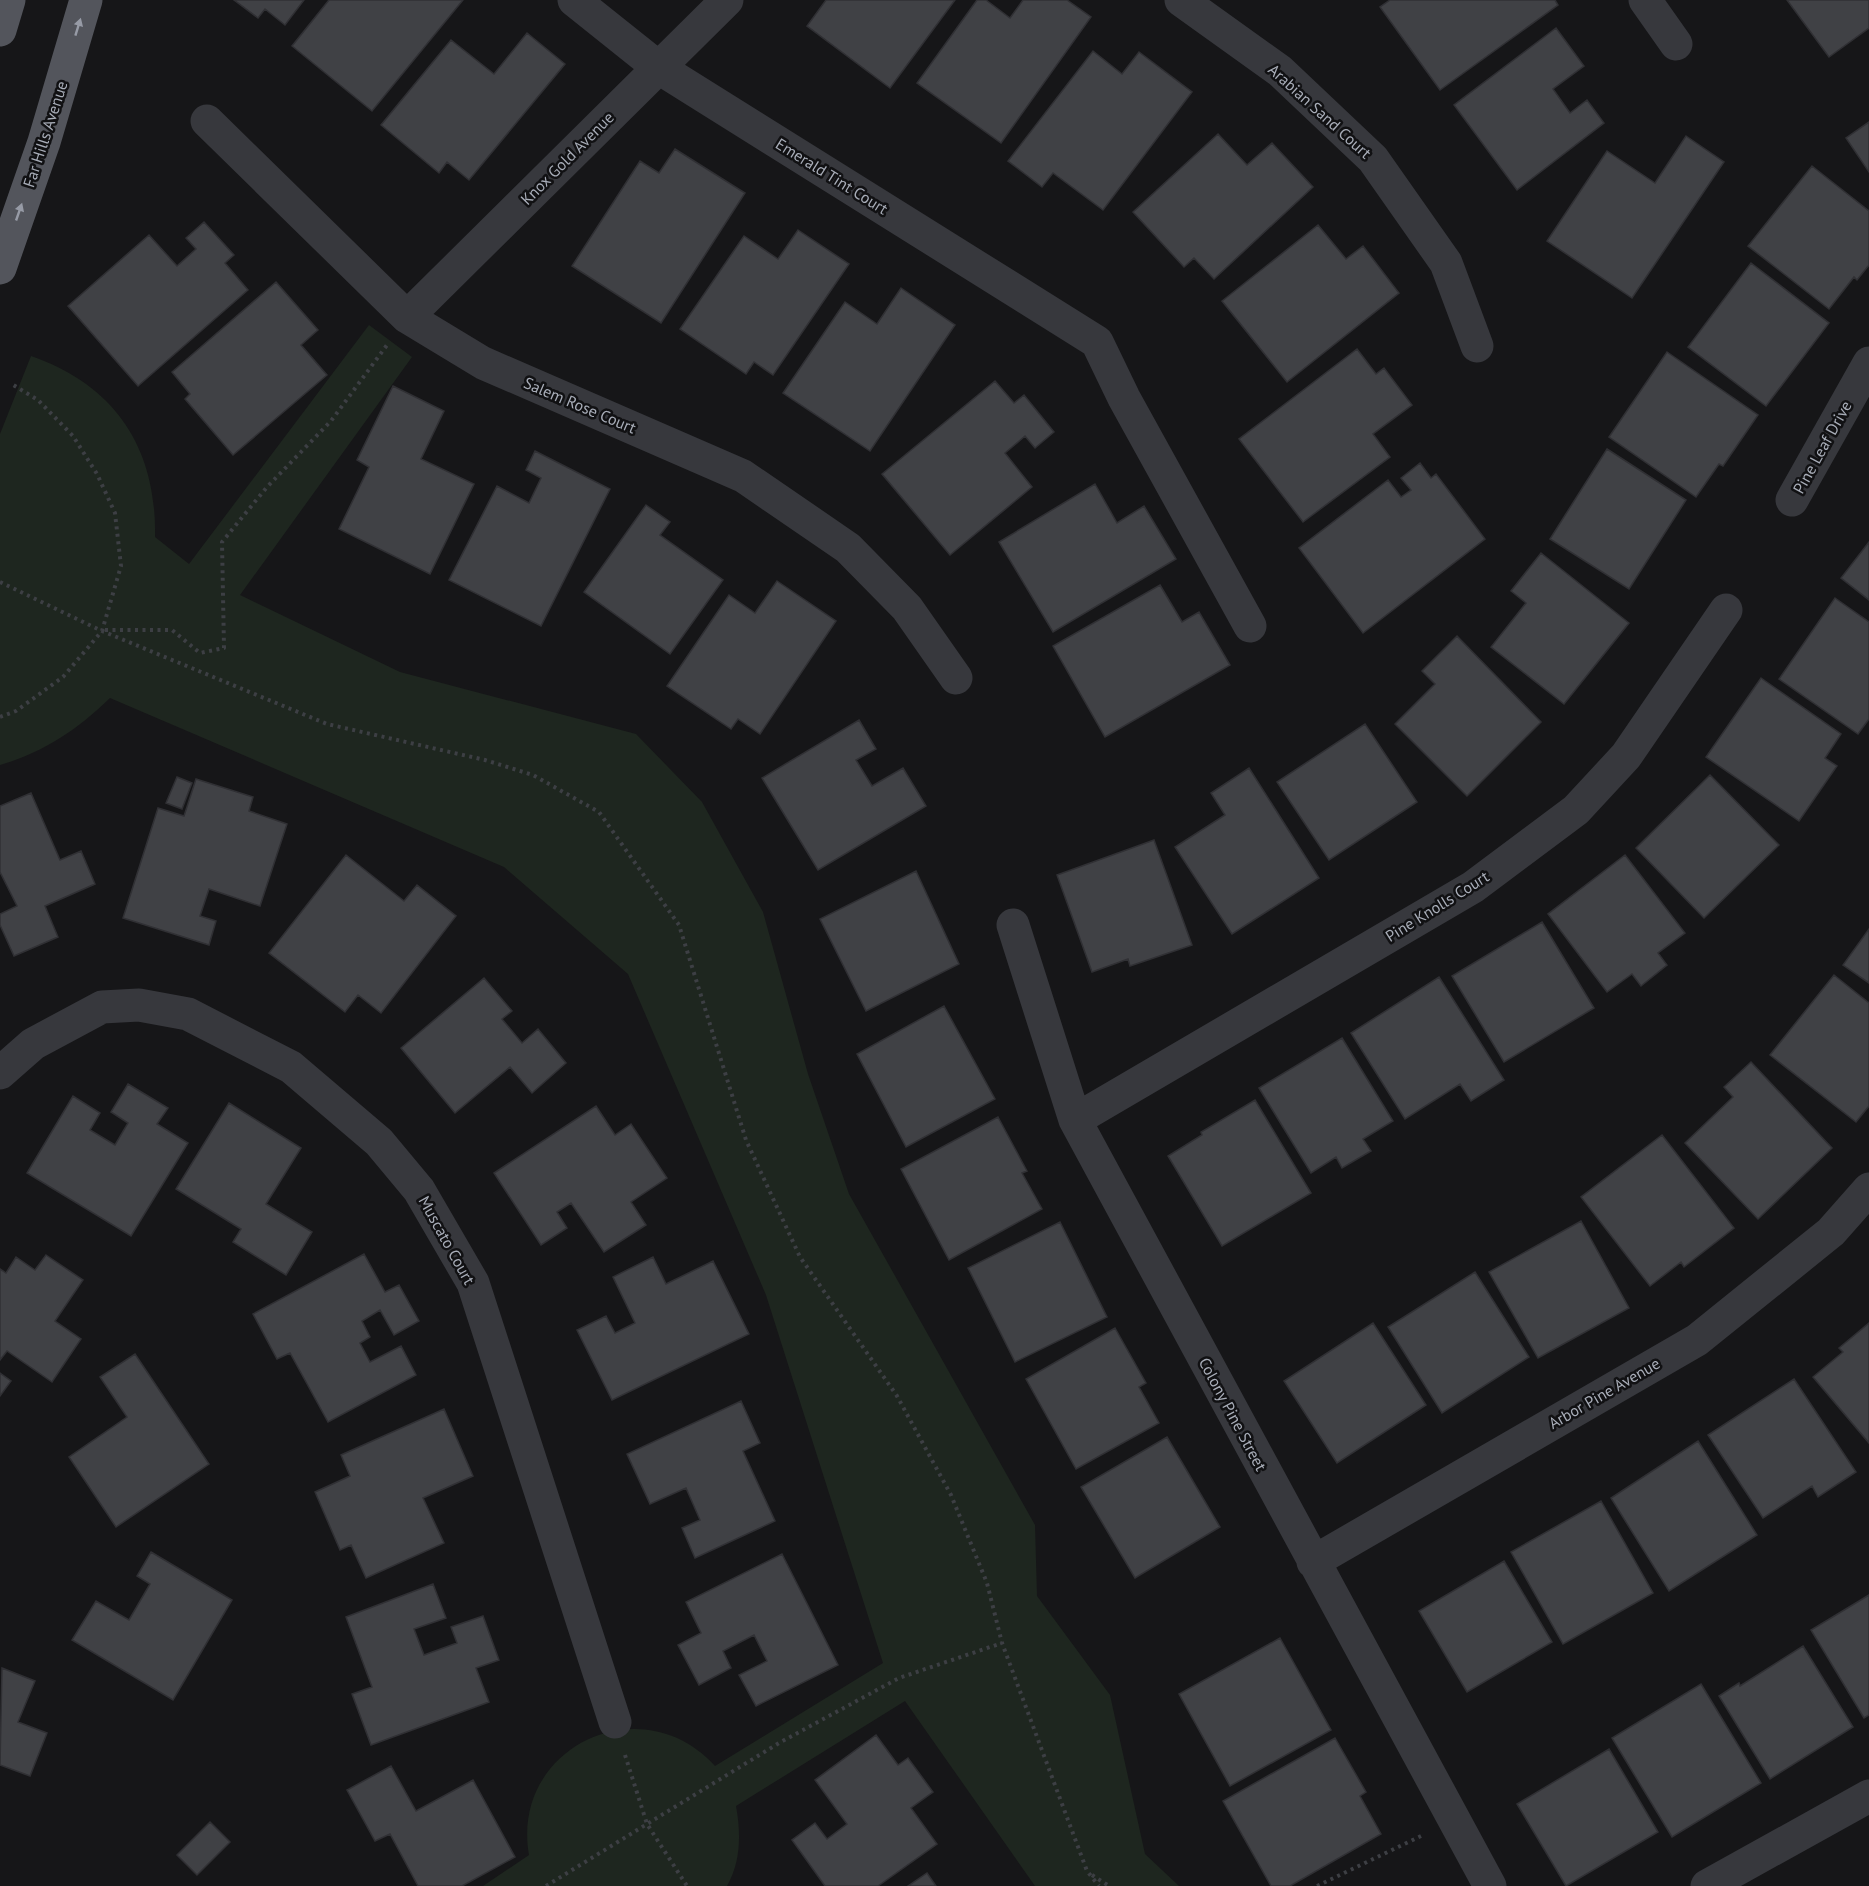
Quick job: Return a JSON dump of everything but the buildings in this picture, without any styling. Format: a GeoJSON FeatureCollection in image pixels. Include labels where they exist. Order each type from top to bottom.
{"type":"FeatureCollection","features":[{"type":"Feature","properties":{"kind":"main road"},"geometry":{"type":"LineString","coordinates":[[0,30],[9,0]]}},
{"type":"Feature","properties":{"kind":"main road","name":"Far Hills Avenue"},"geometry":{"type":"LineString","coordinates":[[0,268],[44,142],[86,0]]}},
{"type":"Feature","properties":{"kind":"street","name":"Emerald Tint Court"},"geometry":{"type":"LineString","coordinates":[[574,0],[659,68],[1097,342],[1124,398],[1250,626]]}},
{"type":"Feature","properties":{"kind":"street","name":"Knox Gold Avenue"},"geometry":{"type":"LineString","coordinates":[[407,317],[727,0]]}},
{"type":"Feature","properties":{"kind":"street","name":"Arabian Sand Court"},"geometry":{"type":"LineString","coordinates":[[1181,0],[1280,71],[1373,159],[1446,263],[1477,345]]}},
{"type":"Feature","properties":{"kind":"street"},"geometry":{"type":"LineString","coordinates":[[1645,0],[1676,44]]}},
{"type":"Feature","properties":{"kind":"street","name":"Salem Rose Court"},"geometry":{"type":"LineString","coordinates":[[207,121],[407,317],[483,363],[743,476],[848,548],[907,608],[956,678]]}},
{"type":"Feature","properties":{"kind":"street","name":"Pine Leaf Drive"},"geometry":{"type":"LineString","coordinates":[[1792,500],[1869,363]]}},
{"type":"Feature","properties":{"kind":"street","name":"Pine Knolls Court"},"geometry":{"type":"LineString","coordinates":[[1075,1120],[1473,887],[1576,810],[1626,756],[1726,610]]}},
{"type":"Feature","properties":{"kind":"street","name":"Colony Pine Street"},"geometry":{"type":"LineString","coordinates":[[1013,925],[1075,1120],[1490,1886]]}},
{"type":"Feature","properties":{"kind":"street","name":"Muscato Court"},"geometry":{"type":"LineString","coordinates":[[0,1073],[33,1044],[102,1007],[139,1005],[188,1014],[291,1067],[379,1142],[419,1190],[473,1282],[615,1722]]}},
{"type":"Feature","properties":{"kind":"street","name":"Arbor Pine Avenue"},"geometry":{"type":"LineString","coordinates":[[1313,1562],[1697,1340],[1832,1232],[1869,1189]]}},
{"type":"Feature","properties":{"kind":"street"},"geometry":{"type":"LineString","coordinates":[[1707,1886],[1869,1796]]}},
{"type":"Feature","properties":{"kind":"path"},"geometry":{"type":"LineString","coordinates":[[102,631],[172,630],[200,653],[224,648],[222,542],[267,487],[331,421],[407,317]]}},
{"type":"Feature","properties":{"kind":"path"},"geometry":{"type":"LineString","coordinates":[[0,717],[16,711],[63,677],[102,631],[121,566],[114,513],[97,474],[73,436],[38,400],[10,382]]}},
{"type":"Feature","properties":{"kind":"path"},"geometry":{"type":"LineString","coordinates":[[0,582],[102,631],[327,724],[485,760],[533,775],[599,812],[679,925],[746,1140],[800,1257],[897,1396],[951,1495],[987,1583],[1002,1643],[1087,1871],[1100,1886]]}},
{"type":"Feature","properties":{"kind":"path"},"geometry":{"type":"LineString","coordinates":[[546,1886],[779,1743],[899,1678],[1002,1643]]}},
{"type":"Feature","properties":{"kind":"path"},"geometry":{"type":"LineString","coordinates":[[615,1722],[647,1824],[687,1886]]}},
{"type":"Feature","properties":{"kind":"path"},"geometry":{"type":"LineString","coordinates":[[1317,1886],[1454,1820]]}},
{"type":"Feature","properties":{"kind":"path"},"geometry":{"type":"LineString","coordinates":[[1087,1871],[1109,1886]]}},
{"type":"Feature","properties":{"kind":"shaded area"},"geometry":{"type":"Polygon","coordinates":[[[369,325],[412,357],[240,595],[400,672],[636,734],[702,802],[763,912],[808,1074],[849,1194],[1035,1525],[1037,1596],[1110,1695],[1145,1854],[1179,1886],[1035,1886],[905,1701],[736,1806],[739,1847],[732,1877],[727,1886],[483,1886],[529,1855],[529,1817],[540,1784],[560,1758],[588,1740],[619,1730],[652,1731],[685,1742],[715,1766],[883,1663],[766,1295],[628,974],[504,867],[110,698],[59,739],[31,754],[0,765],[0,434],[31,356],[61,368],[86,384],[108,403],[125,424],[139,448],[148,475],[154,505],[155,537],[189,564],[369,325]]]}}]}
